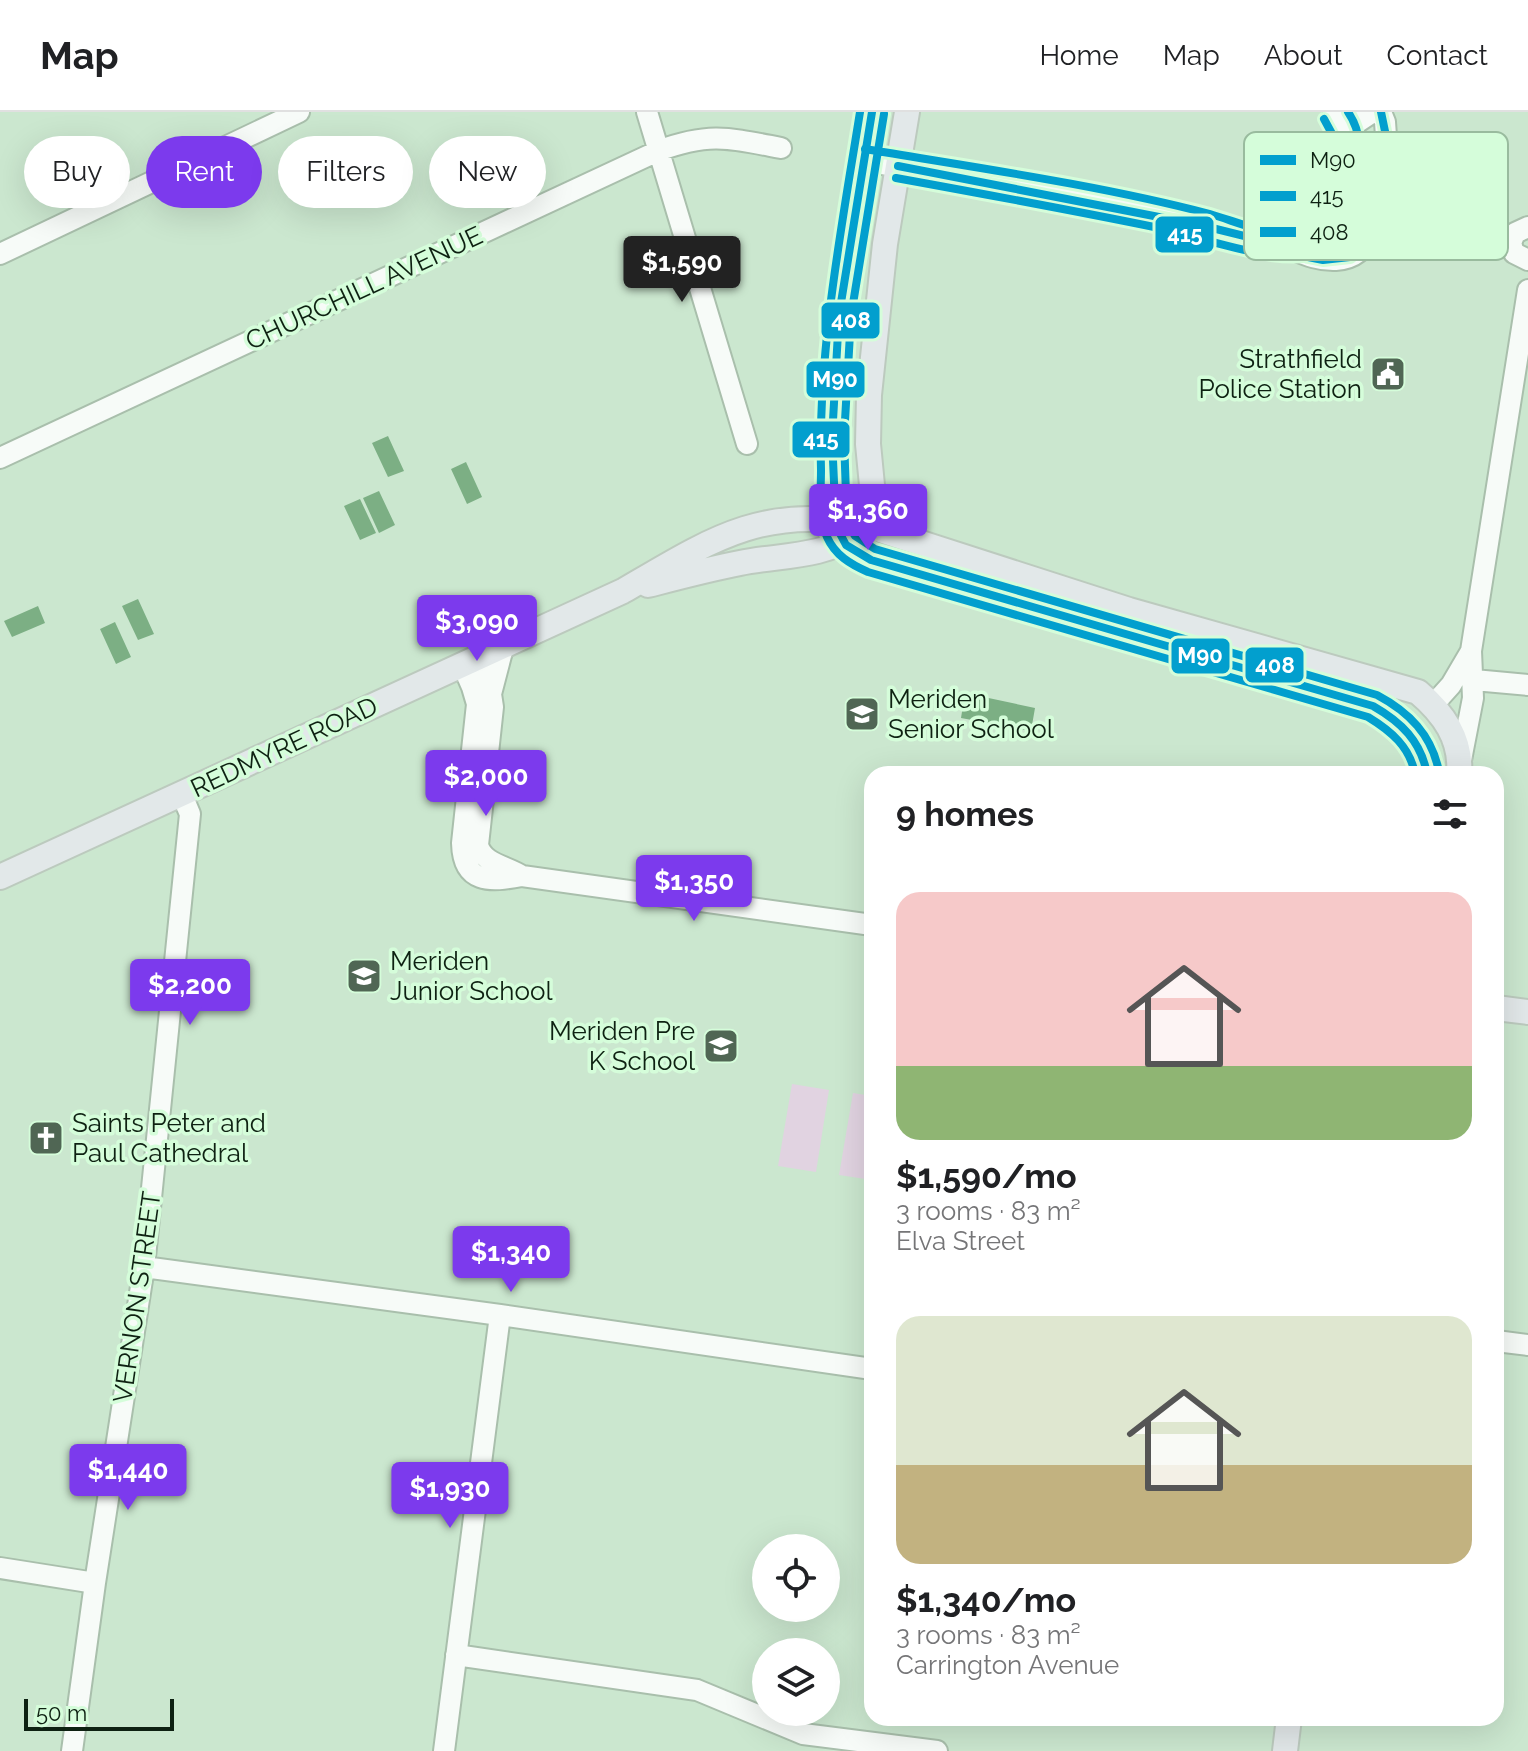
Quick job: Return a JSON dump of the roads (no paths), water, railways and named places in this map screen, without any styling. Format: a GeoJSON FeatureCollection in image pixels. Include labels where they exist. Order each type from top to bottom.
{"type":"FeatureCollection","features":[{"type":"Feature","properties":{"kind":"main road"},"geometry":{"type":"LineString","coordinates":[[872,112],[839,315],[832,438],[834,518],[843,544],[871,560],[1373,706],[1402,724],[1422,750],[1425,766]]}},
{"type":"Feature","properties":{"kind":"main road"},"geometry":{"type":"LineString","coordinates":[[623,591],[738,563],[808,553],[843,544],[869,516],[869,395],[885,244],[907,112]]}},
{"type":"Feature","properties":{"kind":"main road"},"geometry":{"type":"LineString","coordinates":[[869,516],[915,543],[1129,610],[1418,692],[1433,705],[1425,726],[1432,746],[1447,766]]}},
{"type":"Feature","properties":{"kind":"main road","name":"REDMYRE ROAD"},"geometry":{"type":"LineString","coordinates":[[0,877],[623,591],[728,533],[763,522],[869,516]]}},
{"type":"Feature","properties":{"kind":"main road"},"geometry":{"type":"LineString","coordinates":[[808,553],[871,560]]}},
{"type":"Feature","properties":{"kind":"main road"},"geometry":{"type":"LineString","coordinates":[[1504,1009],[1528,1012]]}},
{"type":"Feature","properties":{"kind":"main road"},"geometry":{"type":"LineString","coordinates":[[1285,1751],[1288,1726]]}},
{"type":"Feature","properties":{"kind":"street"},"geometry":{"type":"LineString","coordinates":[[0,254],[299,112]]}},
{"type":"Feature","properties":{"kind":"street"},"geometry":{"type":"LineString","coordinates":[[647,112],[747,444]]}},
{"type":"Feature","properties":{"kind":"street"},"geometry":{"type":"LineString","coordinates":[[1334,112],[1346,130],[1373,112]]}},
{"type":"Feature","properties":{"kind":"street"},"geometry":{"type":"LineString","coordinates":[[1381,112],[1387,132]]}},
{"type":"Feature","properties":{"kind":"street","name":"CHURCHILL AVENUE"},"geometry":{"type":"LineString","coordinates":[[0,458],[658,151],[703,138],[725,138],[781,148]]}},
{"type":"Feature","properties":{"kind":"street"},"geometry":{"type":"LineString","coordinates":[[863,161],[1244,236]]}},
{"type":"Feature","properties":{"kind":"street"},"geometry":{"type":"LineString","coordinates":[[1528,227],[1515,233],[1511,243],[1514,253],[1528,260]]}},
{"type":"Feature","properties":{"kind":"street"},"geometry":{"type":"LineString","coordinates":[[1454,766],[1472,709],[1474,680],[1471,651],[1518,412],[1528,290]]}},
{"type":"Feature","properties":{"kind":"street"},"geometry":{"type":"LineString","coordinates":[[491,694],[504,644]]}},
{"type":"Feature","properties":{"kind":"street"},"geometry":{"type":"LineString","coordinates":[[1433,705],[1451,685],[1471,651]]}},
{"type":"Feature","properties":{"kind":"street"},"geometry":{"type":"LineString","coordinates":[[470,660],[491,694],[493,707],[478,845],[488,860],[509,867],[522,876]]}},
{"type":"Feature","properties":{"kind":"street"},"geometry":{"type":"LineString","coordinates":[[470,660],[477,704],[463,827],[464,859],[479,878],[522,876],[864,924]]}},
{"type":"Feature","properties":{"kind":"street"},"geometry":{"type":"LineString","coordinates":[[1474,680],[1528,685]]}},
{"type":"Feature","properties":{"kind":"street","name":"VERNON STREET"},"geometry":{"type":"LineString","coordinates":[[72,1751],[144,1267],[190,814],[182,795]]}},
{"type":"Feature","properties":{"kind":"street"},"geometry":{"type":"LineString","coordinates":[[144,1267],[864,1368]]}},
{"type":"Feature","properties":{"kind":"street"},"geometry":{"type":"LineString","coordinates":[[444,1751],[500,1315]]}},
{"type":"Feature","properties":{"kind":"street"},"geometry":{"type":"LineString","coordinates":[[1504,1342],[1528,1345]]}},
{"type":"Feature","properties":{"kind":"street"},"geometry":{"type":"LineString","coordinates":[[0,1568],[95,1583]]}},
{"type":"Feature","properties":{"kind":"street"},"geometry":{"type":"LineString","coordinates":[[456,1655],[697,1690],[803,1734],[937,1751]]}},
{"type":"Feature","properties":{"kind":"place","name":"Strathfield Police Station"},"geometry":{"type":"Point","coordinates":[1388,374]}},
{"type":"Feature","properties":{"kind":"place","name":"Meriden Senior School"},"geometry":{"type":"Point","coordinates":[862,714]}},
{"type":"Feature","properties":{"kind":"place","name":"Meriden Junior School"},"geometry":{"type":"Point","coordinates":[364,976]}},
{"type":"Feature","properties":{"kind":"place","name":"Meriden Pre K School"},"geometry":{"type":"Point","coordinates":[721,1046]}},
{"type":"Feature","properties":{"kind":"place","name":"Saints Peter and Paul Cathedral"},"geometry":{"type":"Point","coordinates":[46,1138]}}]}
